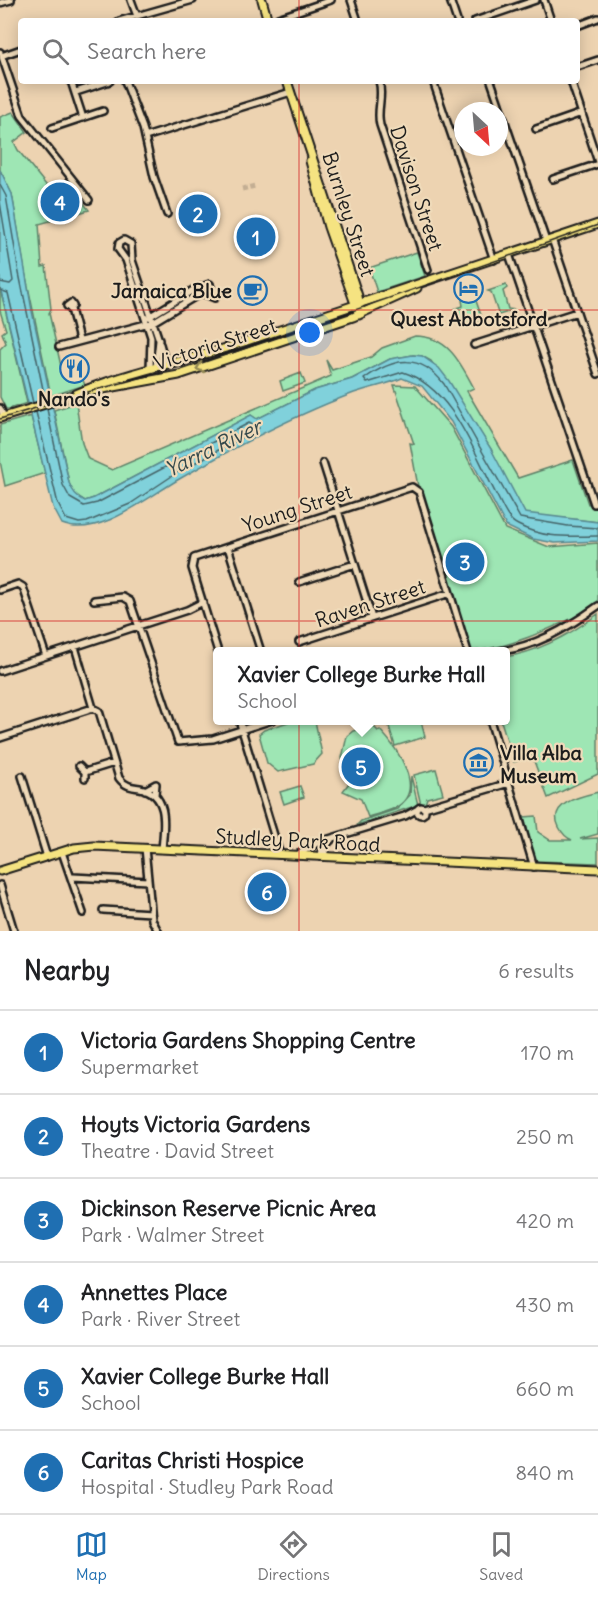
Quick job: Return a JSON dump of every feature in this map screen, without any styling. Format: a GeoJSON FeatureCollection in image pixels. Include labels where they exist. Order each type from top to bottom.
{"type":"FeatureCollection","features":[{"type":"Feature","properties":{"kind":"main road"},"geometry":{"type":"LineString","coordinates":[[262,0],[267,18]]}},
{"type":"Feature","properties":{"kind":"main road","name":"Burnley Street"},"geometry":{"type":"LineString","coordinates":[[290,84],[319,187],[360,315]]}},
{"type":"Feature","properties":{"kind":"main road","name":"Victoria Street"},"geometry":{"type":"LineString","coordinates":[[5,417],[153,368],[426,283],[598,224]]}},
{"type":"Feature","properties":{"kind":"main road","name":"Victoria Street"},"geometry":{"type":"LineString","coordinates":[[76,394],[150,382],[217,363],[360,315],[426,283]]}},
{"type":"Feature","properties":{"kind":"main road"},"geometry":{"type":"LineString","coordinates":[[150,382],[153,368]]}},
{"type":"Feature","properties":{"kind":"main road","name":"Studley Park Road"},"geometry":{"type":"LineString","coordinates":[[0,872],[62,852],[94,846],[598,868]]}},
{"type":"Feature","properties":{"kind":"street"},"geometry":{"type":"LineString","coordinates":[[0,3],[11,0]]}},
{"type":"Feature","properties":{"kind":"street"},"geometry":{"type":"LineString","coordinates":[[131,0],[137,16]]}},
{"type":"Feature","properties":{"kind":"street"},"geometry":{"type":"LineString","coordinates":[[130,18],[193,0]]}},
{"type":"Feature","properties":{"kind":"street"},"geometry":{"type":"LineString","coordinates":[[278,18],[331,0]]}},
{"type":"Feature","properties":{"kind":"street"},"geometry":{"type":"LineString","coordinates":[[352,0],[358,18]]}},
{"type":"Feature","properties":{"kind":"street"},"geometry":{"type":"LineString","coordinates":[[450,0],[457,18]]}},
{"type":"Feature","properties":{"kind":"street"},"geometry":{"type":"LineString","coordinates":[[484,18],[536,0]]}},
{"type":"Feature","properties":{"kind":"street"},"geometry":{"type":"LineString","coordinates":[[544,0],[550,18]]}},
{"type":"Feature","properties":{"kind":"street"},"geometry":{"type":"LineString","coordinates":[[580,25],[598,18]]}},
{"type":"Feature","properties":{"kind":"street"},"geometry":{"type":"LineString","coordinates":[[18,51],[1,54],[22,117],[89,200]]}},
{"type":"Feature","properties":{"kind":"street"},"geometry":{"type":"LineString","coordinates":[[580,66],[598,60]]}},
{"type":"Feature","properties":{"kind":"street"},"geometry":{"type":"LineString","coordinates":[[72,84],[82,118]]}},
{"type":"Feature","properties":{"kind":"street"},"geometry":{"type":"LineString","coordinates":[[76,92],[101,84]]}},
{"type":"Feature","properties":{"kind":"street"},"geometry":{"type":"LineString","coordinates":[[126,84],[166,214]]}},
{"type":"Feature","properties":{"kind":"street","name":"Davison Street"},"geometry":{"type":"LineString","coordinates":[[380,84],[382,90],[378,114],[380,125],[428,270]]}},
{"type":"Feature","properties":{"kind":"street"},"geometry":{"type":"LineString","coordinates":[[434,84],[494,260]]}},
{"type":"Feature","properties":{"kind":"street"},"geometry":{"type":"LineString","coordinates":[[493,84],[598,374]]}},
{"type":"Feature","properties":{"kind":"street"},"geometry":{"type":"LineString","coordinates":[[553,179],[598,163],[595,143],[572,84]]}},
{"type":"Feature","properties":{"kind":"street"},"geometry":{"type":"LineString","coordinates":[[144,137],[291,92]]}},
{"type":"Feature","properties":{"kind":"street"},"geometry":{"type":"LineString","coordinates":[[52,128],[103,111]]}},
{"type":"Feature","properties":{"kind":"street"},"geometry":{"type":"LineString","coordinates":[[536,129],[582,113]]}},
{"type":"Feature","properties":{"kind":"street"},"geometry":{"type":"LineString","coordinates":[[141,293],[126,259],[118,249],[119,244],[124,240],[131,244],[132,258],[150,322],[164,357],[172,363]]}},
{"type":"Feature","properties":{"kind":"street"},"geometry":{"type":"LineString","coordinates":[[509,255],[594,504]]}},
{"type":"Feature","properties":{"kind":"street"},"geometry":{"type":"LineString","coordinates":[[59,347],[150,322],[180,301],[186,294],[211,286],[201,293],[180,301],[151,315]]}},
{"type":"Feature","properties":{"kind":"street"},"geometry":{"type":"LineString","coordinates":[[186,294],[201,293],[215,298]]}},
{"type":"Feature","properties":{"kind":"street"},"geometry":{"type":"LineString","coordinates":[[145,306],[151,315],[153,368]]}},
{"type":"Feature","properties":{"kind":"street"},"geometry":{"type":"LineString","coordinates":[[71,309],[79,340]]}},
{"type":"Feature","properties":{"kind":"street"},"geometry":{"type":"LineString","coordinates":[[474,345],[577,312]]}},
{"type":"Feature","properties":{"kind":"street"},"geometry":{"type":"LineString","coordinates":[[153,368],[159,340]]}},
{"type":"Feature","properties":{"kind":"street"},"geometry":{"type":"LineString","coordinates":[[0,408],[5,417]]}},
{"type":"Feature","properties":{"kind":"street"},"geometry":{"type":"LineString","coordinates":[[323,463],[372,618]]}},
{"type":"Feature","properties":{"kind":"street","name":"Young Street"},"geometry":{"type":"LineString","coordinates":[[204,605],[192,561],[198,556],[414,488],[419,492],[450,593]]}},
{"type":"Feature","properties":{"kind":"street"},"geometry":{"type":"LineString","coordinates":[[228,547],[260,647]]}},
{"type":"Feature","properties":{"kind":"street"},"geometry":{"type":"LineString","coordinates":[[299,582],[355,564]]}},
{"type":"Feature","properties":{"kind":"street"},"geometry":{"type":"LineString","coordinates":[[0,590],[18,584],[23,587],[46,656]]}},
{"type":"Feature","properties":{"kind":"street"},"geometry":{"type":"LineString","coordinates":[[450,593],[467,647]]}},
{"type":"Feature","properties":{"kind":"street","name":"Raven Street"},"geometry":{"type":"LineString","coordinates":[[298,642],[450,593]]}},
{"type":"Feature","properties":{"kind":"street"},"geometry":{"type":"LineString","coordinates":[[94,600],[127,598],[139,626],[178,742],[211,739],[257,725]]}},
{"type":"Feature","properties":{"kind":"street"},"geometry":{"type":"LineString","coordinates":[[0,671],[204,605],[217,647]]}},
{"type":"Feature","properties":{"kind":"street"},"geometry":{"type":"LineString","coordinates":[[510,647],[538,641],[567,627],[598,606]]}},
{"type":"Feature","properties":{"kind":"street"},"geometry":{"type":"LineString","coordinates":[[75,647],[93,708]]}},
{"type":"Feature","properties":{"kind":"street"},"geometry":{"type":"LineString","coordinates":[[0,738],[93,708],[99,711],[114,763],[124,783],[154,795],[164,814],[162,849]]}},
{"type":"Feature","properties":{"kind":"street"},"geometry":{"type":"LineString","coordinates":[[240,725],[280,855]]}},
{"type":"Feature","properties":{"kind":"street"},"geometry":{"type":"LineString","coordinates":[[492,725],[534,867]]}},
{"type":"Feature","properties":{"kind":"street"},"geometry":{"type":"LineString","coordinates":[[79,766],[85,775],[114,763]]}},
{"type":"Feature","properties":{"kind":"street"},"geometry":{"type":"LineString","coordinates":[[22,776],[47,857]]}},
{"type":"Feature","properties":{"kind":"street"},"geometry":{"type":"LineString","coordinates":[[296,856],[308,846],[323,840],[509,783]]}},
{"type":"Feature","properties":{"kind":"street"},"geometry":{"type":"LineString","coordinates":[[146,790],[156,784],[154,795]]}},
{"type":"Feature","properties":{"kind":"street"},"geometry":{"type":"LineString","coordinates":[[323,857],[325,846],[332,839]]}},
{"type":"Feature","properties":{"kind":"street"},"geometry":{"type":"LineString","coordinates":[[323,840],[323,857]]}},
{"type":"Feature","properties":{"kind":"street"},"geometry":{"type":"LineString","coordinates":[[145,848],[151,913],[158,931]]}},
{"type":"Feature","properties":{"kind":"street"},"geometry":{"type":"LineString","coordinates":[[62,852],[73,877],[83,913]]}},
{"type":"Feature","properties":{"kind":"street"},"geometry":{"type":"LineString","coordinates":[[73,877],[148,881]]}},
{"type":"Feature","properties":{"kind":"street"},"geometry":{"type":"LineString","coordinates":[[0,885],[14,931]]}},
{"type":"Feature","properties":{"kind":"street"},"geometry":{"type":"LineString","coordinates":[[103,910],[151,913]]}},
{"type":"Feature","properties":{"kind":"green space"},"geometry":{"type":"Polygon","coordinates":[[[13,112],[27,132],[14,142],[18,150],[54,195],[69,184],[89,210],[39,224],[42,267],[46,266],[51,309],[49,313],[63,375],[71,380],[82,378],[85,385],[51,396],[25,272],[12,194],[0,170],[0,117],[13,112]]]}},
{"type":"Feature","properties":{"kind":"green space"},"geometry":{"type":"Polygon","coordinates":[[[417,252],[425,276],[377,292],[369,268],[417,252]]]}},
{"type":"Feature","properties":{"kind":"green space"},"geometry":{"type":"Polygon","coordinates":[[[506,285],[507,288],[503,291],[508,309],[515,310],[495,316],[498,313],[491,292],[488,291],[506,285]]]}},
{"type":"Feature","properties":{"kind":"green space"},"geometry":{"type":"Polygon","coordinates":[[[0,287],[27,403],[9,409],[6,409],[0,397],[0,349],[6,343],[2,333],[6,330],[0,311],[0,287]]]}},
{"type":"Feature","properties":{"kind":"green space"},"geometry":{"type":"Polygon","coordinates":[[[479,294],[475,298],[482,318],[487,319],[460,327],[454,309],[463,306],[462,300],[479,294]]]}},
{"type":"Feature","properties":{"kind":"green space"},"geometry":{"type":"Polygon","coordinates":[[[415,336],[436,340],[452,352],[458,360],[474,388],[467,391],[518,478],[573,460],[588,504],[598,502],[598,522],[525,514],[518,505],[491,449],[431,361],[422,356],[413,355],[390,359],[352,379],[315,390],[257,419],[251,415],[94,498],[85,501],[74,494],[69,483],[54,410],[76,403],[82,443],[88,459],[112,470],[331,376],[326,360],[332,370],[371,357],[382,348],[415,336]]]}},
{"type":"Feature","properties":{"kind":"green space"},"geometry":{"type":"Polygon","coordinates":[[[301,373],[305,383],[283,391],[280,381],[301,373]]]}},
{"type":"Feature","properties":{"kind":"green space"},"geometry":{"type":"Polygon","coordinates":[[[394,385],[415,386],[451,427],[505,529],[549,547],[598,543],[598,606],[552,628],[517,641],[496,647],[467,647],[419,492],[410,443],[414,444],[394,385]]]}},
{"type":"Feature","properties":{"kind":"green space"},"geometry":{"type":"Polygon","coordinates":[[[31,416],[45,473],[5,486],[0,461],[0,425],[31,416]]]}},
{"type":"Feature","properties":{"kind":"green space"},"geometry":{"type":"Polygon","coordinates":[[[598,614],[598,774],[548,798],[532,756],[514,762],[502,725],[510,725],[510,656],[554,641],[598,614]]]}},
{"type":"Feature","properties":{"kind":"green space"},"geometry":{"type":"Polygon","coordinates":[[[279,725],[316,725],[322,754],[313,764],[278,772],[267,763],[259,734],[279,725]]]}},
{"type":"Feature","properties":{"kind":"green space"},"geometry":{"type":"Polygon","coordinates":[[[389,725],[422,725],[425,737],[395,746],[389,725]]]}},
{"type":"Feature","properties":{"kind":"green space"},"geometry":{"type":"Polygon","coordinates":[[[373,726],[378,731],[380,730],[394,747],[406,769],[409,791],[404,800],[395,808],[368,817],[361,799],[343,791],[349,783],[342,758],[347,736],[353,731],[373,726]]]}},
{"type":"Feature","properties":{"kind":"green space"},"geometry":{"type":"Polygon","coordinates":[[[436,769],[443,794],[427,798],[425,804],[421,805],[414,775],[436,769]]]}},
{"type":"Feature","properties":{"kind":"green space"},"geometry":{"type":"Polygon","coordinates":[[[411,776],[418,805],[357,825],[361,821],[397,809],[410,795],[411,776]]]}},
{"type":"Feature","properties":{"kind":"green space"},"geometry":{"type":"Polygon","coordinates":[[[300,786],[304,797],[284,804],[280,792],[300,786]]]}},
{"type":"Feature","properties":{"kind":"green space"},"geometry":{"type":"Polygon","coordinates":[[[598,792],[598,834],[580,839],[598,838],[598,863],[535,861],[524,817],[536,816],[538,832],[550,840],[572,840],[559,827],[558,812],[568,802],[598,792]]]}},
{"type":"Feature","properties":{"kind":"water","name":"Yarra River"},"geometry":{"type":"Polygon","coordinates":[[[0,170],[12,194],[32,311],[69,483],[75,494],[85,501],[251,415],[257,419],[315,390],[352,379],[390,359],[413,355],[422,356],[439,368],[449,381],[491,449],[525,513],[598,522],[598,541],[555,543],[533,539],[506,526],[451,422],[422,386],[402,378],[354,393],[288,421],[223,454],[107,521],[92,526],[76,527],[62,524],[53,507],[0,287],[0,170]]]}},
{"type":"Feature","properties":{"kind":"tunnel"},"geometry":{"type":"LineString","coordinates":[[242,189],[255,186]]}},
{"type":"Feature","properties":{"kind":"tram line"},"geometry":{"type":"LineString","coordinates":[[0,419],[88,392],[232,353],[598,225]]}},
{"type":"Feature","properties":{"kind":"place","name":"Annettes Place"},"geometry":{"type":"Point","coordinates":[60,202]}},
{"type":"Feature","properties":{"kind":"place","name":"Hoyts Victoria Gardens"},"geometry":{"type":"Point","coordinates":[198,214]}},
{"type":"Feature","properties":{"kind":"place","name":"Victoria Gardens Shopping Centre"},"geometry":{"type":"Point","coordinates":[256,237]}},
{"type":"Feature","properties":{"kind":"place","name":"Quest Abbotsford"},"geometry":{"type":"Point","coordinates":[469,288]}},
{"type":"Feature","properties":{"kind":"place","name":"Jamaica Blue"},"geometry":{"type":"Point","coordinates":[253,290]}},
{"type":"Feature","properties":{"kind":"place","name":"Nando's"},"geometry":{"type":"Point","coordinates":[74,368]}},
{"type":"Feature","properties":{"kind":"place","name":"Dickinson Reserve Picnic Area"},"geometry":{"type":"Point","coordinates":[465,562]}},
{"type":"Feature","properties":{"kind":"place","name":"Villa Alba Museum"},"geometry":{"type":"Point","coordinates":[479,763]}},
{"type":"Feature","properties":{"kind":"place","name":"Xavier College Burke Hall"},"geometry":{"type":"Point","coordinates":[361,767]}},
{"type":"Feature","properties":{"kind":"place","name":"Caritas Christi Hospice"},"geometry":{"type":"Point","coordinates":[267,892]}}]}
